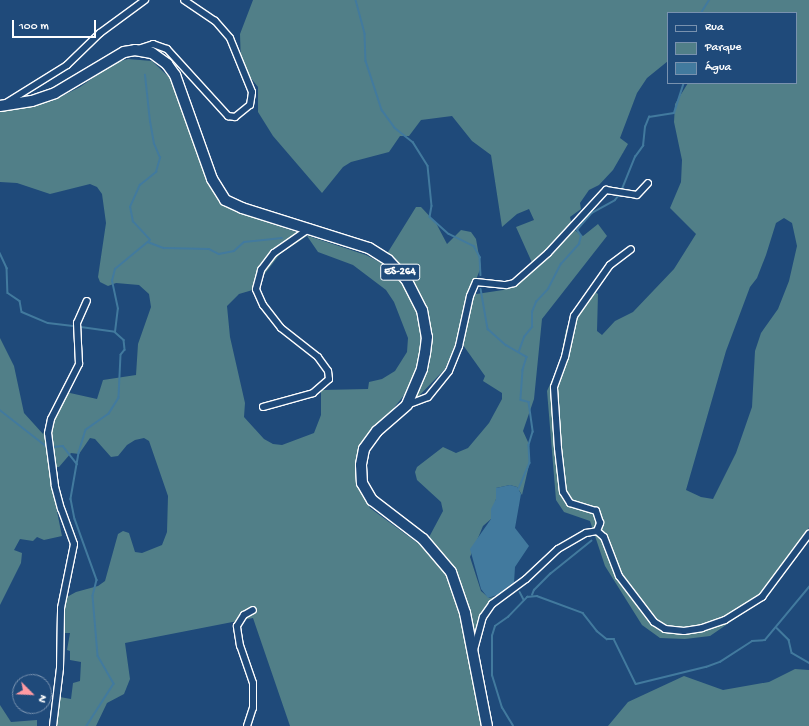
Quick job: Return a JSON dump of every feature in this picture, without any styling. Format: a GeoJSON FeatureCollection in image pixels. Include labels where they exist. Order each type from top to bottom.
{"type":"FeatureCollection","features":[{"type":"Feature","properties":{"kind":"main road"},"geometry":{"type":"LineString","coordinates":[[1,105],[44,98],[112,57],[135,50]]}},
{"type":"Feature","properties":{"kind":"main road","name":"ES-264"},"geometry":{"type":"LineString","coordinates":[[135,50],[160,58],[175,76],[212,179],[225,200],[242,208],[310,228],[379,254],[397,269],[415,294],[422,310],[427,337],[422,369],[407,405],[377,432],[364,449],[361,465],[362,483],[376,504],[423,539],[443,559],[460,593],[487,726]]}},
{"type":"Feature","properties":{"kind":"street"},"geometry":{"type":"LineString","coordinates":[[1,105],[67,65],[105,29],[145,0]]}},
{"type":"Feature","properties":{"kind":"street"},"geometry":{"type":"LineString","coordinates":[[135,50],[153,44],[167,49],[228,116],[235,117],[250,105],[252,92],[230,38],[215,21],[184,0]]}},
{"type":"Feature","properties":{"kind":"street"},"geometry":{"type":"LineString","coordinates":[[407,405],[428,397],[449,371],[459,346],[470,296],[476,282],[506,286],[514,283],[548,253],[606,190],[637,195],[648,183]]}},
{"type":"Feature","properties":{"kind":"street"},"geometry":{"type":"LineString","coordinates":[[263,407],[313,393],[329,379],[328,371],[318,357],[281,328],[263,305],[256,289],[261,270],[274,253],[310,228]]}},
{"type":"Feature","properties":{"kind":"street"},"geometry":{"type":"LineString","coordinates":[[597,531],[600,523],[596,511],[570,503],[563,492],[558,448],[554,387],[565,358],[574,316],[610,265],[630,248]]}},
{"type":"Feature","properties":{"kind":"street"},"geometry":{"type":"LineString","coordinates":[[53,726],[59,674],[61,608],[74,544],[55,486],[48,433],[51,419],[79,364],[77,323],[87,301]]}},
{"type":"Feature","properties":{"kind":"street"},"geometry":{"type":"LineString","coordinates":[[597,531],[604,537],[620,576],[654,622],[665,629],[677,631],[712,626],[750,605],[770,589],[809,534]]}},
{"type":"Feature","properties":{"kind":"street"},"geometry":{"type":"LineString","coordinates":[[473,653],[483,617],[492,604],[526,579],[558,549],[586,533],[597,531]]}},
{"type":"Feature","properties":{"kind":"street"},"geometry":{"type":"LineString","coordinates":[[247,726],[253,708],[253,683],[240,646],[237,626],[244,615],[253,610]]}},
{"type":"Feature","properties":{"kind":"green space"},"geometry":{"type":"Polygon","coordinates":[[[253,0],[809,0],[809,527],[804,540],[761,601],[710,636],[685,639],[660,638],[642,625],[605,566],[590,521],[564,512],[556,500],[547,391],[560,362],[566,329],[591,289],[598,294],[597,331],[602,335],[615,321],[633,312],[674,269],[696,234],[670,208],[681,182],[682,160],[674,122],[675,104],[687,84],[797,84],[797,12],[667,12],[667,62],[647,78],[637,93],[620,138],[628,144],[613,170],[599,185],[589,190],[580,203],[581,209],[570,217],[573,229],[583,236],[598,224],[607,236],[542,319],[534,399],[523,431],[528,442],[530,461],[522,495],[517,487],[510,485],[496,488],[496,499],[491,519],[483,526],[470,557],[481,591],[489,598],[494,597],[492,604],[477,623],[473,637],[464,603],[427,541],[443,511],[441,502],[417,480],[415,472],[417,467],[443,447],[456,453],[468,448],[489,423],[502,399],[502,393],[483,381],[485,376],[458,338],[445,369],[415,400],[413,397],[429,366],[431,348],[429,318],[416,286],[405,273],[385,257],[416,207],[421,207],[436,223],[447,244],[461,230],[471,232],[476,239],[481,267],[470,295],[503,290],[534,267],[516,227],[534,220],[529,209],[517,214],[502,227],[491,155],[472,141],[452,116],[421,120],[409,136],[400,136],[389,152],[351,162],[343,167],[322,193],[273,136],[258,112],[258,87],[241,66],[240,34],[253,0]],[[784,218],[776,223],[766,255],[757,278],[750,287],[726,351],[686,490],[701,497],[713,499],[736,453],[752,407],[755,351],[761,333],[778,309],[789,281],[797,246],[792,223],[784,218]]]}},
{"type":"Feature","properties":{"kind":"green space"},"geometry":{"type":"Polygon","coordinates":[[[128,59],[152,61],[172,80],[225,204],[239,213],[366,255],[385,265],[401,280],[414,303],[420,326],[422,350],[418,370],[410,388],[367,441],[358,486],[370,508],[427,550],[438,560],[451,581],[491,726],[290,726],[253,618],[125,643],[130,679],[124,694],[107,703],[96,726],[51,726],[54,696],[71,699],[73,683],[80,681],[81,662],[70,660],[70,651],[67,650],[70,633],[57,633],[58,609],[65,598],[76,592],[98,586],[105,581],[118,534],[123,531],[129,533],[135,552],[142,553],[162,545],[167,532],[168,496],[149,441],[144,438],[135,440],[127,445],[118,456],[111,457],[95,439],[90,438],[79,454],[71,453],[59,467],[48,467],[62,536],[44,540],[37,537],[33,541],[20,539],[14,550],[22,553],[21,563],[0,605],[0,338],[14,366],[24,413],[43,434],[61,391],[97,399],[103,380],[136,375],[138,344],[151,307],[149,294],[139,285],[116,283],[108,286],[100,282],[98,277],[106,223],[102,194],[97,187],[90,184],[50,194],[17,183],[0,182],[0,110],[30,107],[52,101],[80,87],[114,63],[128,59]],[[307,236],[280,254],[263,276],[259,288],[239,294],[227,306],[230,337],[245,403],[244,417],[264,439],[273,444],[282,445],[314,433],[321,415],[321,390],[368,389],[369,382],[382,379],[395,371],[407,352],[408,338],[394,302],[386,290],[353,265],[318,252],[307,236]]]}},
{"type":"Feature","properties":{"kind":"green space"},"geometry":{"type":"Polygon","coordinates":[[[795,669],[809,670],[809,726],[608,726],[628,702],[684,676],[723,690],[769,682],[795,669]]]}},
{"type":"Feature","properties":{"kind":"green space"},"geometry":{"type":"Polygon","coordinates":[[[0,705],[11,722],[37,720],[37,726],[0,726],[0,705]]]}},
{"type":"Feature","properties":{"kind":"water"},"geometry":{"type":"Polygon","coordinates":[[[510,485],[517,487],[521,494],[515,528],[529,546],[515,567],[514,583],[500,594],[488,598],[481,589],[470,549],[491,519],[491,509],[496,499],[496,488],[510,485]]]}},
{"type":"Feature","properties":{"kind":"waterway"},"geometry":{"type":"LineString","coordinates":[[356,0],[365,34],[366,61],[382,110],[395,128],[413,142],[428,166],[432,206],[430,217],[449,234],[474,246],[480,257],[481,275]]}},
{"type":"Feature","properties":{"kind":"waterway"},"geometry":{"type":"LineString","coordinates":[[702,12],[709,0]]}},
{"type":"Feature","properties":{"kind":"waterway"},"geometry":{"type":"LineString","coordinates":[[115,332],[118,309],[112,281],[115,269],[150,240],[133,222],[130,207],[140,185],[156,172],[160,158],[154,144],[150,122],[145,75]]}},
{"type":"Feature","properties":{"kind":"waterway"},"geometry":{"type":"LineString","coordinates":[[622,189],[635,157],[643,146],[645,127],[649,117],[674,113],[684,84]]}},
{"type":"Feature","properties":{"kind":"waterway"},"geometry":{"type":"LineString","coordinates":[[519,351],[524,337],[532,327],[532,312],[536,302],[548,289],[561,264],[579,244],[581,236],[577,230],[592,213],[615,200],[620,194]]}},
{"type":"Feature","properties":{"kind":"waterway"},"geometry":{"type":"LineString","coordinates":[[148,242],[164,248],[209,249],[219,254],[234,251],[244,242],[282,238]]}},
{"type":"Feature","properties":{"kind":"waterway"},"geometry":{"type":"LineString","coordinates":[[0,253],[7,268],[8,293],[20,301],[22,312],[48,323],[73,326]]}},
{"type":"Feature","properties":{"kind":"waterway"},"geometry":{"type":"LineString","coordinates":[[481,289],[488,329],[506,345],[527,357],[523,370],[521,400],[529,402],[533,432],[529,445],[530,463],[518,491]]}},
{"type":"Feature","properties":{"kind":"waterway"},"geometry":{"type":"LineString","coordinates":[[81,327],[115,332],[124,340],[125,350],[121,355],[119,398],[109,414],[86,430],[79,453],[71,499],[75,519],[97,580],[93,596],[98,656],[114,684],[87,726]]}},
{"type":"Feature","properties":{"kind":"waterway"},"geometry":{"type":"LineString","coordinates":[[0,410],[46,446]]}},
{"type":"Feature","properties":{"kind":"waterway"},"geometry":{"type":"LineString","coordinates":[[53,447],[63,446],[77,464]]}},
{"type":"Feature","properties":{"kind":"waterway"},"geometry":{"type":"LineString","coordinates":[[532,595],[534,590],[550,574],[591,541]]}},
{"type":"Feature","properties":{"kind":"waterway"},"geometry":{"type":"LineString","coordinates":[[513,726],[502,708],[492,676],[492,636],[495,626],[508,617],[527,597],[537,596],[583,613],[597,631],[607,639],[614,639],[636,684],[706,667],[720,662],[752,641],[765,640],[809,587]]}},
{"type":"Feature","properties":{"kind":"waterway"},"geometry":{"type":"LineString","coordinates":[[520,592],[524,600]]}},
{"type":"Feature","properties":{"kind":"waterway"},"geometry":{"type":"LineString","coordinates":[[777,628],[789,640],[792,653],[809,663]]}}]}
